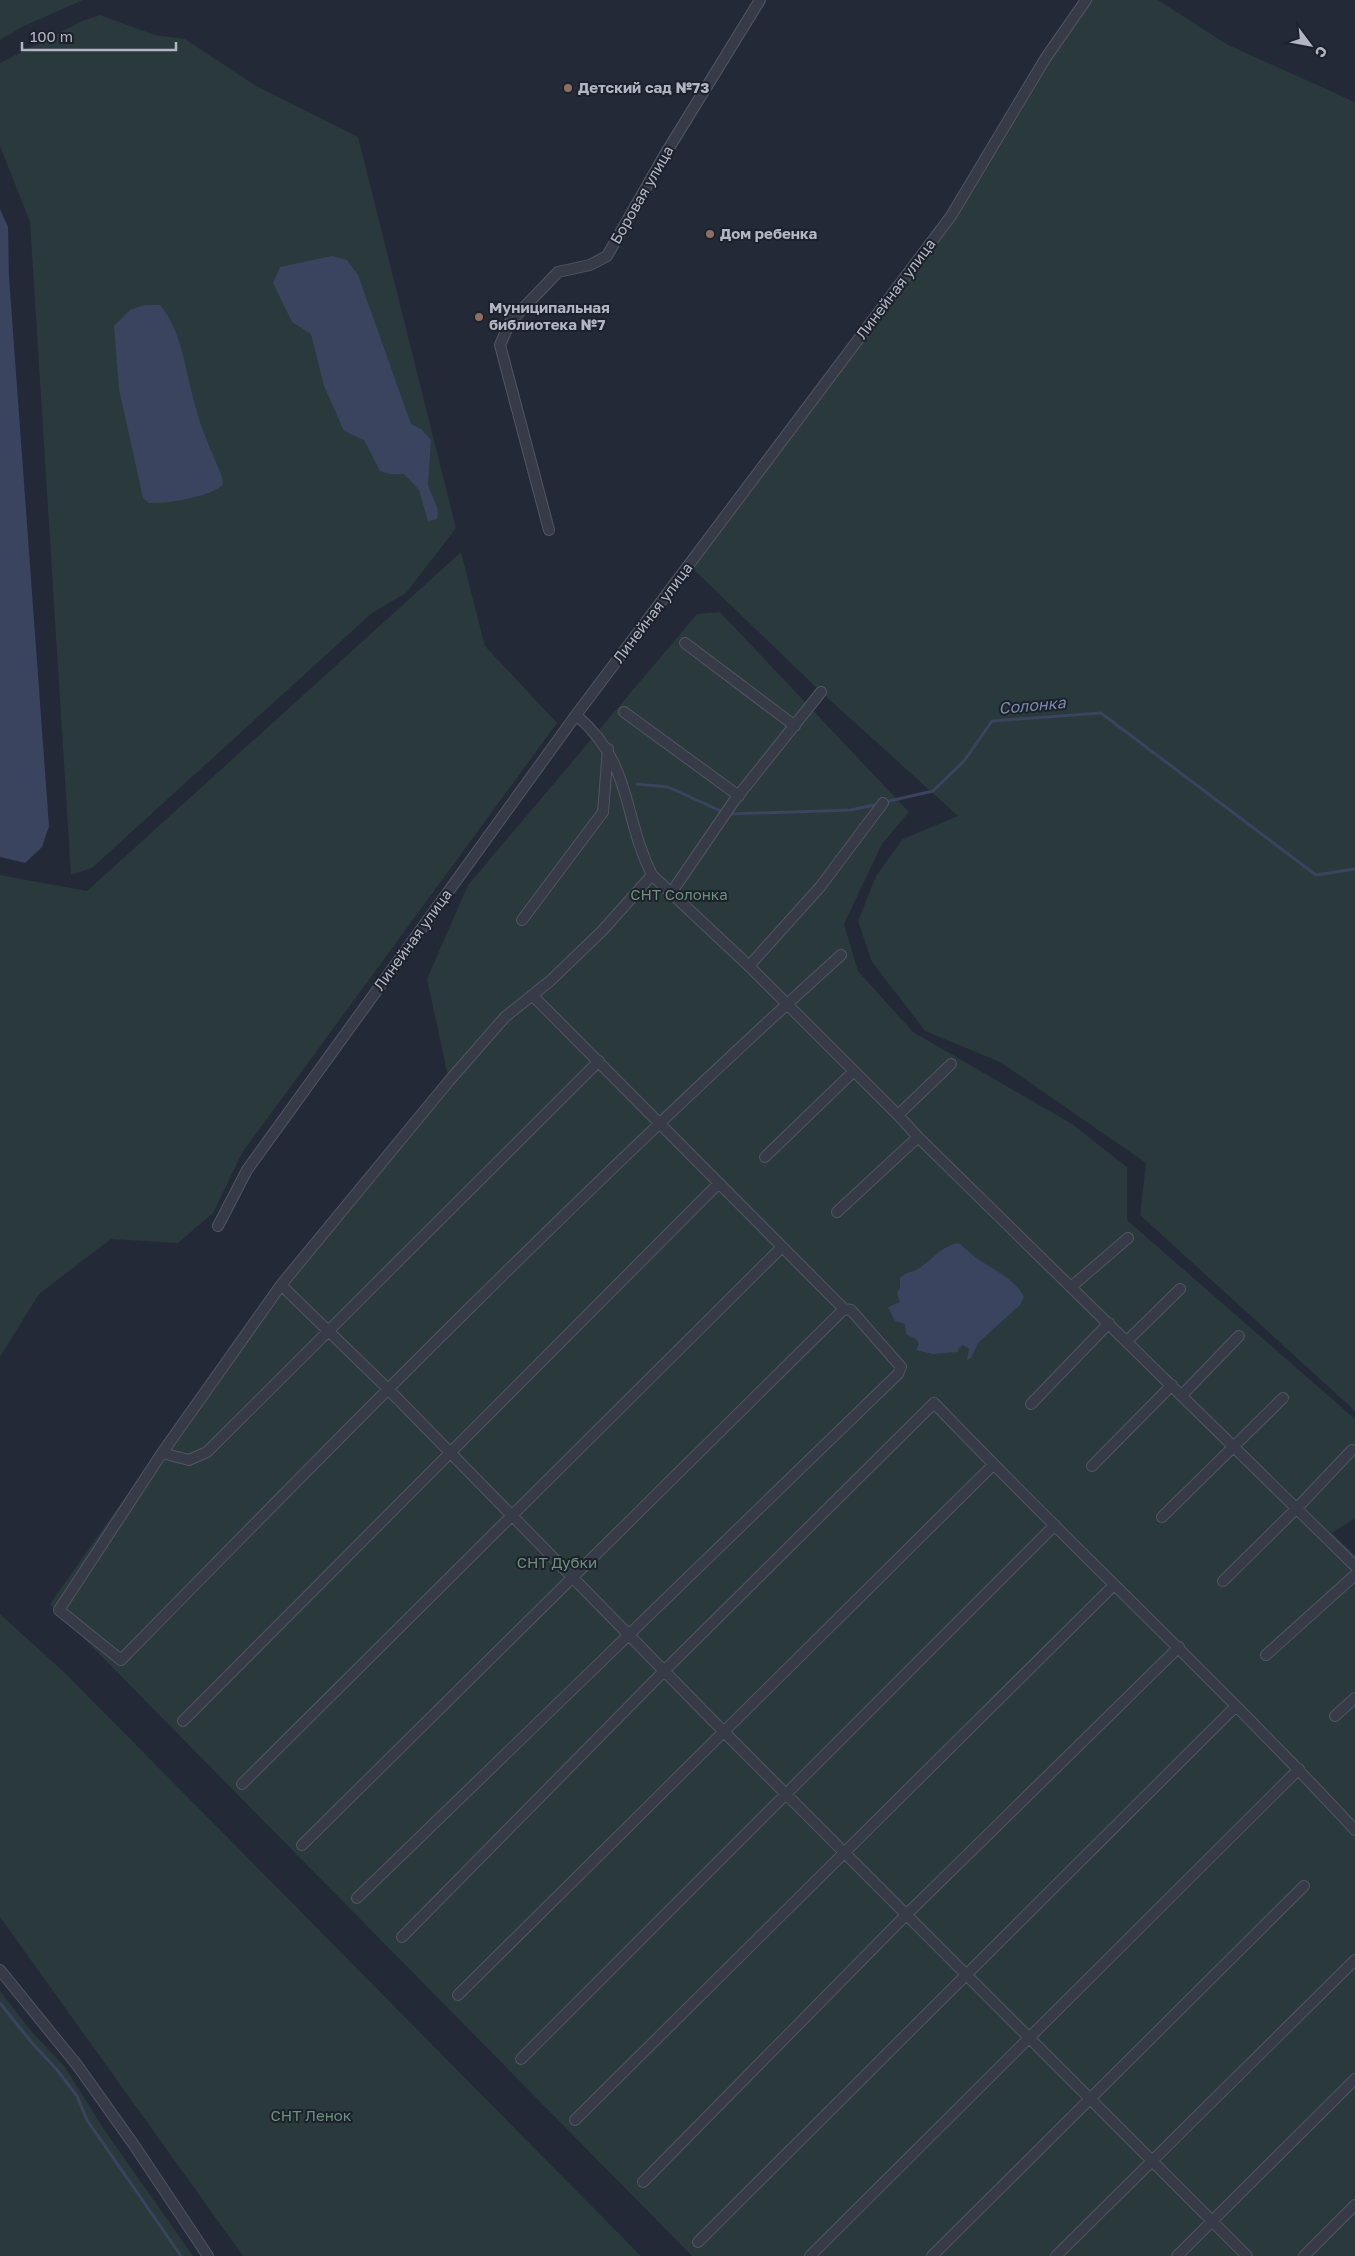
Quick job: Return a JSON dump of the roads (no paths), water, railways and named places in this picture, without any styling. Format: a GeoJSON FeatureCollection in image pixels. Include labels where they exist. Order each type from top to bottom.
{"type":"FeatureCollection","features":[{"type":"Feature","properties":{"kind":"street","name":"Боровая улица"},"geometry":{"type":"LineString","coordinates":[[549,530],[500,345],[510,322],[558,272],[590,265],[607,256],[664,156],[760,0]]}},
{"type":"Feature","properties":{"kind":"street","name":"Линейная улица"},"geometry":{"type":"LineString","coordinates":[[218,1226],[247,1170],[576,715],[951,216],[1045,59],[1086,0]]}},
{"type":"Feature","properties":{"kind":"street"},"geometry":{"type":"LineString","coordinates":[[685,642],[795,726]]}},
{"type":"Feature","properties":{"kind":"street"},"geometry":{"type":"LineString","coordinates":[[671,893],[739,796],[821,692]]}},
{"type":"Feature","properties":{"kind":"street"},"geometry":{"type":"LineString","coordinates":[[624,712],[739,796]]}},
{"type":"Feature","properties":{"kind":"street"},"geometry":{"type":"LineString","coordinates":[[576,715],[594,729],[608,748],[621,777],[644,857],[652,875],[749,966],[918,1137],[1355,1566]]}},
{"type":"Feature","properties":{"kind":"street"},"geometry":{"type":"LineString","coordinates":[[522,920],[604,812],[608,748]]}},
{"type":"Feature","properties":{"kind":"street"},"geometry":{"type":"LineString","coordinates":[[749,966],[820,886],[884,803]]}},
{"type":"Feature","properties":{"kind":"street"},"geometry":{"type":"LineString","coordinates":[[652,875],[602,931],[550,981],[505,1017],[449,1081],[281,1285],[162,1453],[59,1610],[122,1660],[387,1388],[786,1004],[841,955]]}},
{"type":"Feature","properties":{"kind":"street"},"geometry":{"type":"LineString","coordinates":[[357,1898],[898,1374],[901,1367],[900,1363],[851,1310],[844,1309],[532,995]]}},
{"type":"Feature","properties":{"kind":"street"},"geometry":{"type":"LineString","coordinates":[[162,1453],[189,1460],[207,1452],[599,1061]]}},
{"type":"Feature","properties":{"kind":"street"},"geometry":{"type":"LineString","coordinates":[[898,1115],[950,1064]]}},
{"type":"Feature","properties":{"kind":"street"},"geometry":{"type":"LineString","coordinates":[[765,1157],[854,1071]]}},
{"type":"Feature","properties":{"kind":"street"},"geometry":{"type":"LineString","coordinates":[[837,1212],[918,1137]]}},
{"type":"Feature","properties":{"kind":"street"},"geometry":{"type":"LineString","coordinates":[[184,1721],[718,1184]]}},
{"type":"Feature","properties":{"kind":"street"},"geometry":{"type":"LineString","coordinates":[[1071,1287],[1128,1238]]}},
{"type":"Feature","properties":{"kind":"street"},"geometry":{"type":"LineString","coordinates":[[242,1784],[782,1247]]}},
{"type":"Feature","properties":{"kind":"street"},"geometry":{"type":"LineString","coordinates":[[281,1285],[387,1388],[786,1794],[1247,2256]]}},
{"type":"Feature","properties":{"kind":"street"},"geometry":{"type":"LineString","coordinates":[[1127,1341],[1180,1289]]}},
{"type":"Feature","properties":{"kind":"street"},"geometry":{"type":"LineString","coordinates":[[302,1845],[844,1309]]}},
{"type":"Feature","properties":{"kind":"street"},"geometry":{"type":"LineString","coordinates":[[1031,1404],[1109,1323]]}},
{"type":"Feature","properties":{"kind":"street"},"geometry":{"type":"LineString","coordinates":[[1182,1395],[1239,1336]]}},
{"type":"Feature","properties":{"kind":"street"},"geometry":{"type":"LineString","coordinates":[[1092,1466],[1172,1385]]}},
{"type":"Feature","properties":{"kind":"street"},"geometry":{"type":"LineString","coordinates":[[1162,1517],[1284,1398]]}},
{"type":"Feature","properties":{"kind":"street"},"geometry":{"type":"LineString","coordinates":[[402,1937],[665,1670],[934,1403],[993,1465],[1179,1647],[1355,1830]]}},
{"type":"Feature","properties":{"kind":"street"},"geometry":{"type":"LineString","coordinates":[[1223,1581],[1297,1508],[1352,1450]]}},
{"type":"Feature","properties":{"kind":"street"},"geometry":{"type":"LineString","coordinates":[[458,1995],[723,1730],[993,1465]]}},
{"type":"Feature","properties":{"kind":"street"},"geometry":{"type":"LineString","coordinates":[[521,2059],[1055,1525]]}},
{"type":"Feature","properties":{"kind":"street"},"geometry":{"type":"LineString","coordinates":[[1266,1655],[1355,1575]]}},
{"type":"Feature","properties":{"kind":"street"},"geometry":{"type":"LineString","coordinates":[[575,2120],[1113,1586]]}},
{"type":"Feature","properties":{"kind":"street"},"geometry":{"type":"LineString","coordinates":[[642,2182],[907,1914],[1179,1647]]}},
{"type":"Feature","properties":{"kind":"street"},"geometry":{"type":"LineString","coordinates":[[1335,1716],[1355,1698]]}},
{"type":"Feature","properties":{"kind":"street"},"geometry":{"type":"LineString","coordinates":[[698,2242],[1236,1706]]}},
{"type":"Feature","properties":{"kind":"street"},"geometry":{"type":"LineString","coordinates":[[810,2256],[1298,1769]]}},
{"type":"Feature","properties":{"kind":"street"},"geometry":{"type":"LineString","coordinates":[[932,2256],[1304,1886]]}},
{"type":"Feature","properties":{"kind":"street"},"geometry":{"type":"LineString","coordinates":[[1056,2256],[1355,1960]]}},
{"type":"Feature","properties":{"kind":"street"},"geometry":{"type":"LineString","coordinates":[[0,1970],[77,2065],[208,2256]]}},
{"type":"Feature","properties":{"kind":"street"},"geometry":{"type":"LineString","coordinates":[[1177,2256],[1355,2079]]}},
{"type":"Feature","properties":{"kind":"street"},"geometry":{"type":"LineString","coordinates":[[1304,2256],[1355,2205]]}},
{"type":"Feature","properties":{"kind":"water"},"geometry":{"type":"Polygon","coordinates":[[[0,209],[8,227],[9,277],[49,826],[42,847],[25,863],[0,857],[0,209]]]}},
{"type":"Feature","properties":{"kind":"water"},"geometry":{"type":"Polygon","coordinates":[[[332,256],[347,260],[358,275],[411,424],[421,429],[431,440],[428,485],[438,510],[437,519],[428,521],[419,490],[404,474],[390,474],[380,471],[364,440],[344,431],[324,386],[311,334],[292,322],[273,283],[280,267],[332,256]]]}},
{"type":"Feature","properties":{"kind":"water"},"geometry":{"type":"Polygon","coordinates":[[[145,305],[160,305],[173,327],[182,353],[200,424],[222,477],[223,484],[218,489],[177,501],[149,503],[143,498],[119,389],[114,326],[130,310],[145,305]]]}},
{"type":"Feature","properties":{"kind":"water"},"geometry":{"type":"Polygon","coordinates":[[[959,1243],[978,1259],[1011,1281],[1024,1297],[1020,1305],[978,1343],[971,1358],[967,1360],[969,1349],[963,1345],[959,1348],[958,1352],[933,1354],[916,1350],[919,1344],[916,1339],[906,1334],[905,1324],[895,1321],[888,1307],[900,1302],[897,1294],[900,1287],[900,1278],[918,1269],[947,1247],[959,1243]]]}},
{"type":"Feature","properties":{"kind":"waterway","name":"Солонка"},"geometry":{"type":"LineString","coordinates":[[885,802],[933,791],[964,761],[992,721],[1101,713],[1316,875],[1355,869]]}},
{"type":"Feature","properties":{"kind":"waterway","name":"Солонка"},"geometry":{"type":"LineString","coordinates":[[637,784],[668,787],[723,812]]}},
{"type":"Feature","properties":{"kind":"waterway","name":"Солонка"},"geometry":{"type":"LineString","coordinates":[[729,814],[851,810],[879,804]]}},
{"type":"Feature","properties":{"kind":"waterway"},"geometry":{"type":"LineString","coordinates":[[0,2003],[77,2096],[87,2120],[181,2256]]}},
{"type":"Feature","properties":{"kind":"place","name":"Детский сад №73"},"geometry":{"type":"Point","coordinates":[568,88]}},
{"type":"Feature","properties":{"kind":"place","name":"Дом ребенка"},"geometry":{"type":"Point","coordinates":[710,234]}},
{"type":"Feature","properties":{"kind":"place","name":"Муниципальная библиотека №7"},"geometry":{"type":"Point","coordinates":[479,317]}},
{"type":"Feature","properties":{"kind":"park label","name":"СНТ Солонка"},"geometry":{"type":"Point","coordinates":[679,895]}},
{"type":"Feature","properties":{"kind":"park label","name":"СНТ Дубки"},"geometry":{"type":"Point","coordinates":[557,1563]}},
{"type":"Feature","properties":{"kind":"park label","name":"СНТ Ленок"},"geometry":{"type":"Point","coordinates":[311,2116]}}]}
